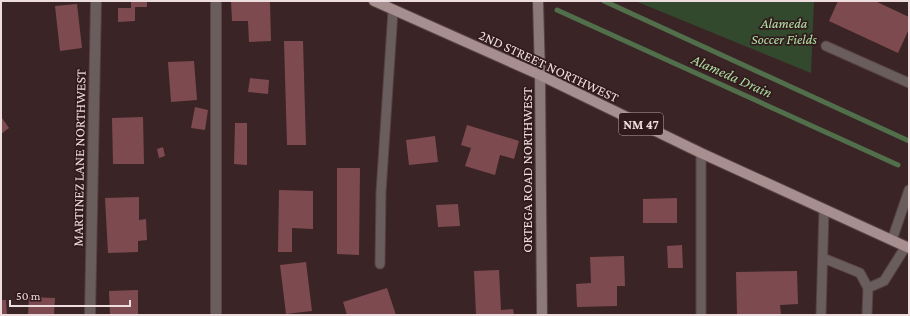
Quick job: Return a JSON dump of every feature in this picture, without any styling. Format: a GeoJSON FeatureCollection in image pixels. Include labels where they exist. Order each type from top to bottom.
{"type":"FeatureCollection","features":[{"type":"Feature","properties":{"kind":"main road","name":"2ND STREET NORTHWEST"},"geometry":{"type":"LineString","coordinates":[[374,1],[393,11],[540,75],[701,153],[907,247]]}},
{"type":"Feature","properties":{"kind":"street","name":"MARTINEZ LANE NORTHWEST"},"geometry":{"type":"LineString","coordinates":[[90,315],[96,1]]}},
{"type":"Feature","properties":{"kind":"street"},"geometry":{"type":"LineString","coordinates":[[216,1],[216,315]]}},
{"type":"Feature","properties":{"kind":"street","name":"ORTEGA ROAD NORTHWEST"},"geometry":{"type":"LineString","coordinates":[[538,1],[542,315]]}},
{"type":"Feature","properties":{"kind":"lane"},"geometry":{"type":"LineString","coordinates":[[380,264],[382,192],[393,11]]}},
{"type":"Feature","properties":{"kind":"lane"},"geometry":{"type":"LineString","coordinates":[[826,46],[909,84]]}},
{"type":"Feature","properties":{"kind":"lane"},"geometry":{"type":"LineString","coordinates":[[701,153],[701,315]]}},
{"type":"Feature","properties":{"kind":"lane"},"geometry":{"type":"LineString","coordinates":[[892,240],[909,190]]}},
{"type":"Feature","properties":{"kind":"lane"},"geometry":{"type":"LineString","coordinates":[[821,315],[824,209]]}},
{"type":"Feature","properties":{"kind":"lane"},"geometry":{"type":"LineString","coordinates":[[868,288],[884,281],[907,247]]}},
{"type":"Feature","properties":{"kind":"lane"},"geometry":{"type":"LineString","coordinates":[[823,258],[860,273],[868,288],[867,315]]}},
{"type":"Feature","properties":{"kind":"green space","name":"Alameda Soccer Fields"},"geometry":{"type":"Polygon","coordinates":[[[635,1],[814,1],[811,73],[635,1]]]}},
{"type":"Feature","properties":{"kind":"building"},"geometry":{"type":"Polygon","coordinates":[[[131,1],[147,1],[147,7],[135,7],[135,21],[118,22],[118,8],[131,8],[131,1]]]}},
{"type":"Feature","properties":{"kind":"building"},"geometry":{"type":"Polygon","coordinates":[[[231,1],[270,1],[271,41],[249,42],[248,21],[232,21],[231,1]]]}},
{"type":"Feature","properties":{"kind":"building"},"geometry":{"type":"Polygon","coordinates":[[[838,1],[875,1],[909,17],[909,29],[898,53],[829,21],[838,1]]]}},
{"type":"Feature","properties":{"kind":"building"},"geometry":{"type":"Polygon","coordinates":[[[77,4],[82,48],[60,51],[55,6],[77,4]]]}},
{"type":"Feature","properties":{"kind":"building"},"geometry":{"type":"Polygon","coordinates":[[[284,41],[303,41],[306,145],[287,145],[284,41]]]}},
{"type":"Feature","properties":{"kind":"building"},"geometry":{"type":"Polygon","coordinates":[[[194,61],[197,100],[171,102],[168,62],[194,61]]]}},
{"type":"Feature","properties":{"kind":"building"},"geometry":{"type":"Polygon","coordinates":[[[250,78],[269,80],[268,94],[248,92],[250,78]]]}},
{"type":"Feature","properties":{"kind":"building"},"geometry":{"type":"Polygon","coordinates":[[[195,107],[208,110],[205,130],[191,128],[195,107]]]}},
{"type":"Feature","properties":{"kind":"building"},"geometry":{"type":"Polygon","coordinates":[[[143,117],[144,164],[113,164],[112,118],[143,117]]]}},
{"type":"Feature","properties":{"kind":"building"},"geometry":{"type":"Polygon","coordinates":[[[2,118],[9,128],[1,134],[1,119],[2,118]]]}},
{"type":"Feature","properties":{"kind":"building"},"geometry":{"type":"Polygon","coordinates":[[[235,123],[247,123],[247,165],[234,164],[235,123]]]}},
{"type":"Feature","properties":{"kind":"building"},"geometry":{"type":"Polygon","coordinates":[[[467,125],[519,141],[514,159],[500,155],[495,175],[465,166],[471,148],[461,145],[467,125]]]}},
{"type":"Feature","properties":{"kind":"building"},"geometry":{"type":"Polygon","coordinates":[[[435,136],[438,162],[409,165],[406,140],[435,136]]]}},
{"type":"Feature","properties":{"kind":"building"},"geometry":{"type":"Polygon","coordinates":[[[163,147],[165,156],[159,158],[157,149],[163,147]]]}},
{"type":"Feature","properties":{"kind":"building"},"geometry":{"type":"Polygon","coordinates":[[[337,168],[360,168],[359,255],[337,254],[337,168]]]}},
{"type":"Feature","properties":{"kind":"building"},"geometry":{"type":"Polygon","coordinates":[[[279,190],[313,191],[313,229],[292,228],[292,252],[278,252],[279,190]]]}},
{"type":"Feature","properties":{"kind":"building"},"geometry":{"type":"Polygon","coordinates":[[[139,197],[139,220],[146,219],[147,240],[138,241],[138,252],[108,253],[105,198],[139,197]]]}},
{"type":"Feature","properties":{"kind":"building"},"geometry":{"type":"Polygon","coordinates":[[[677,198],[677,223],[643,223],[643,199],[677,198]]]}},
{"type":"Feature","properties":{"kind":"building"},"geometry":{"type":"Polygon","coordinates":[[[458,204],[460,226],[438,227],[436,205],[458,204]]]}},
{"type":"Feature","properties":{"kind":"building"},"geometry":{"type":"Polygon","coordinates":[[[682,245],[683,268],[668,268],[667,246],[682,245]]]}},
{"type":"Feature","properties":{"kind":"building"},"geometry":{"type":"Polygon","coordinates":[[[624,256],[625,286],[617,286],[617,306],[577,307],[576,284],[591,283],[590,257],[624,256]]]}},
{"type":"Feature","properties":{"kind":"building"},"geometry":{"type":"Polygon","coordinates":[[[306,262],[312,311],[286,314],[280,265],[306,262]]]}},
{"type":"Feature","properties":{"kind":"building"},"geometry":{"type":"Polygon","coordinates":[[[499,270],[501,310],[513,309],[514,315],[476,315],[474,271],[499,270]]]}},
{"type":"Feature","properties":{"kind":"building"},"geometry":{"type":"Polygon","coordinates":[[[797,271],[798,304],[780,305],[781,315],[737,315],[736,272],[797,271]]]}},
{"type":"Feature","properties":{"kind":"building"},"geometry":{"type":"Polygon","coordinates":[[[387,288],[396,315],[347,315],[343,302],[387,288]]]}},
{"type":"Feature","properties":{"kind":"building"},"geometry":{"type":"Polygon","coordinates":[[[138,290],[138,315],[110,315],[109,291],[138,290]]]}},
{"type":"Feature","properties":{"kind":"building"},"geometry":{"type":"Polygon","coordinates":[[[29,297],[55,298],[54,315],[28,315],[29,297]]]}},
{"type":"Feature","properties":{"kind":"building"},"geometry":{"type":"Polygon","coordinates":[[[1,300],[6,300],[7,315],[1,315],[1,300]]]}},
{"type":"Feature","properties":{"kind":"waterway"},"geometry":{"type":"LineString","coordinates":[[604,1],[909,141]]}},
{"type":"Feature","properties":{"kind":"waterway","name":"Alameda Drain"},"geometry":{"type":"LineString","coordinates":[[557,10],[898,165]]}}]}
